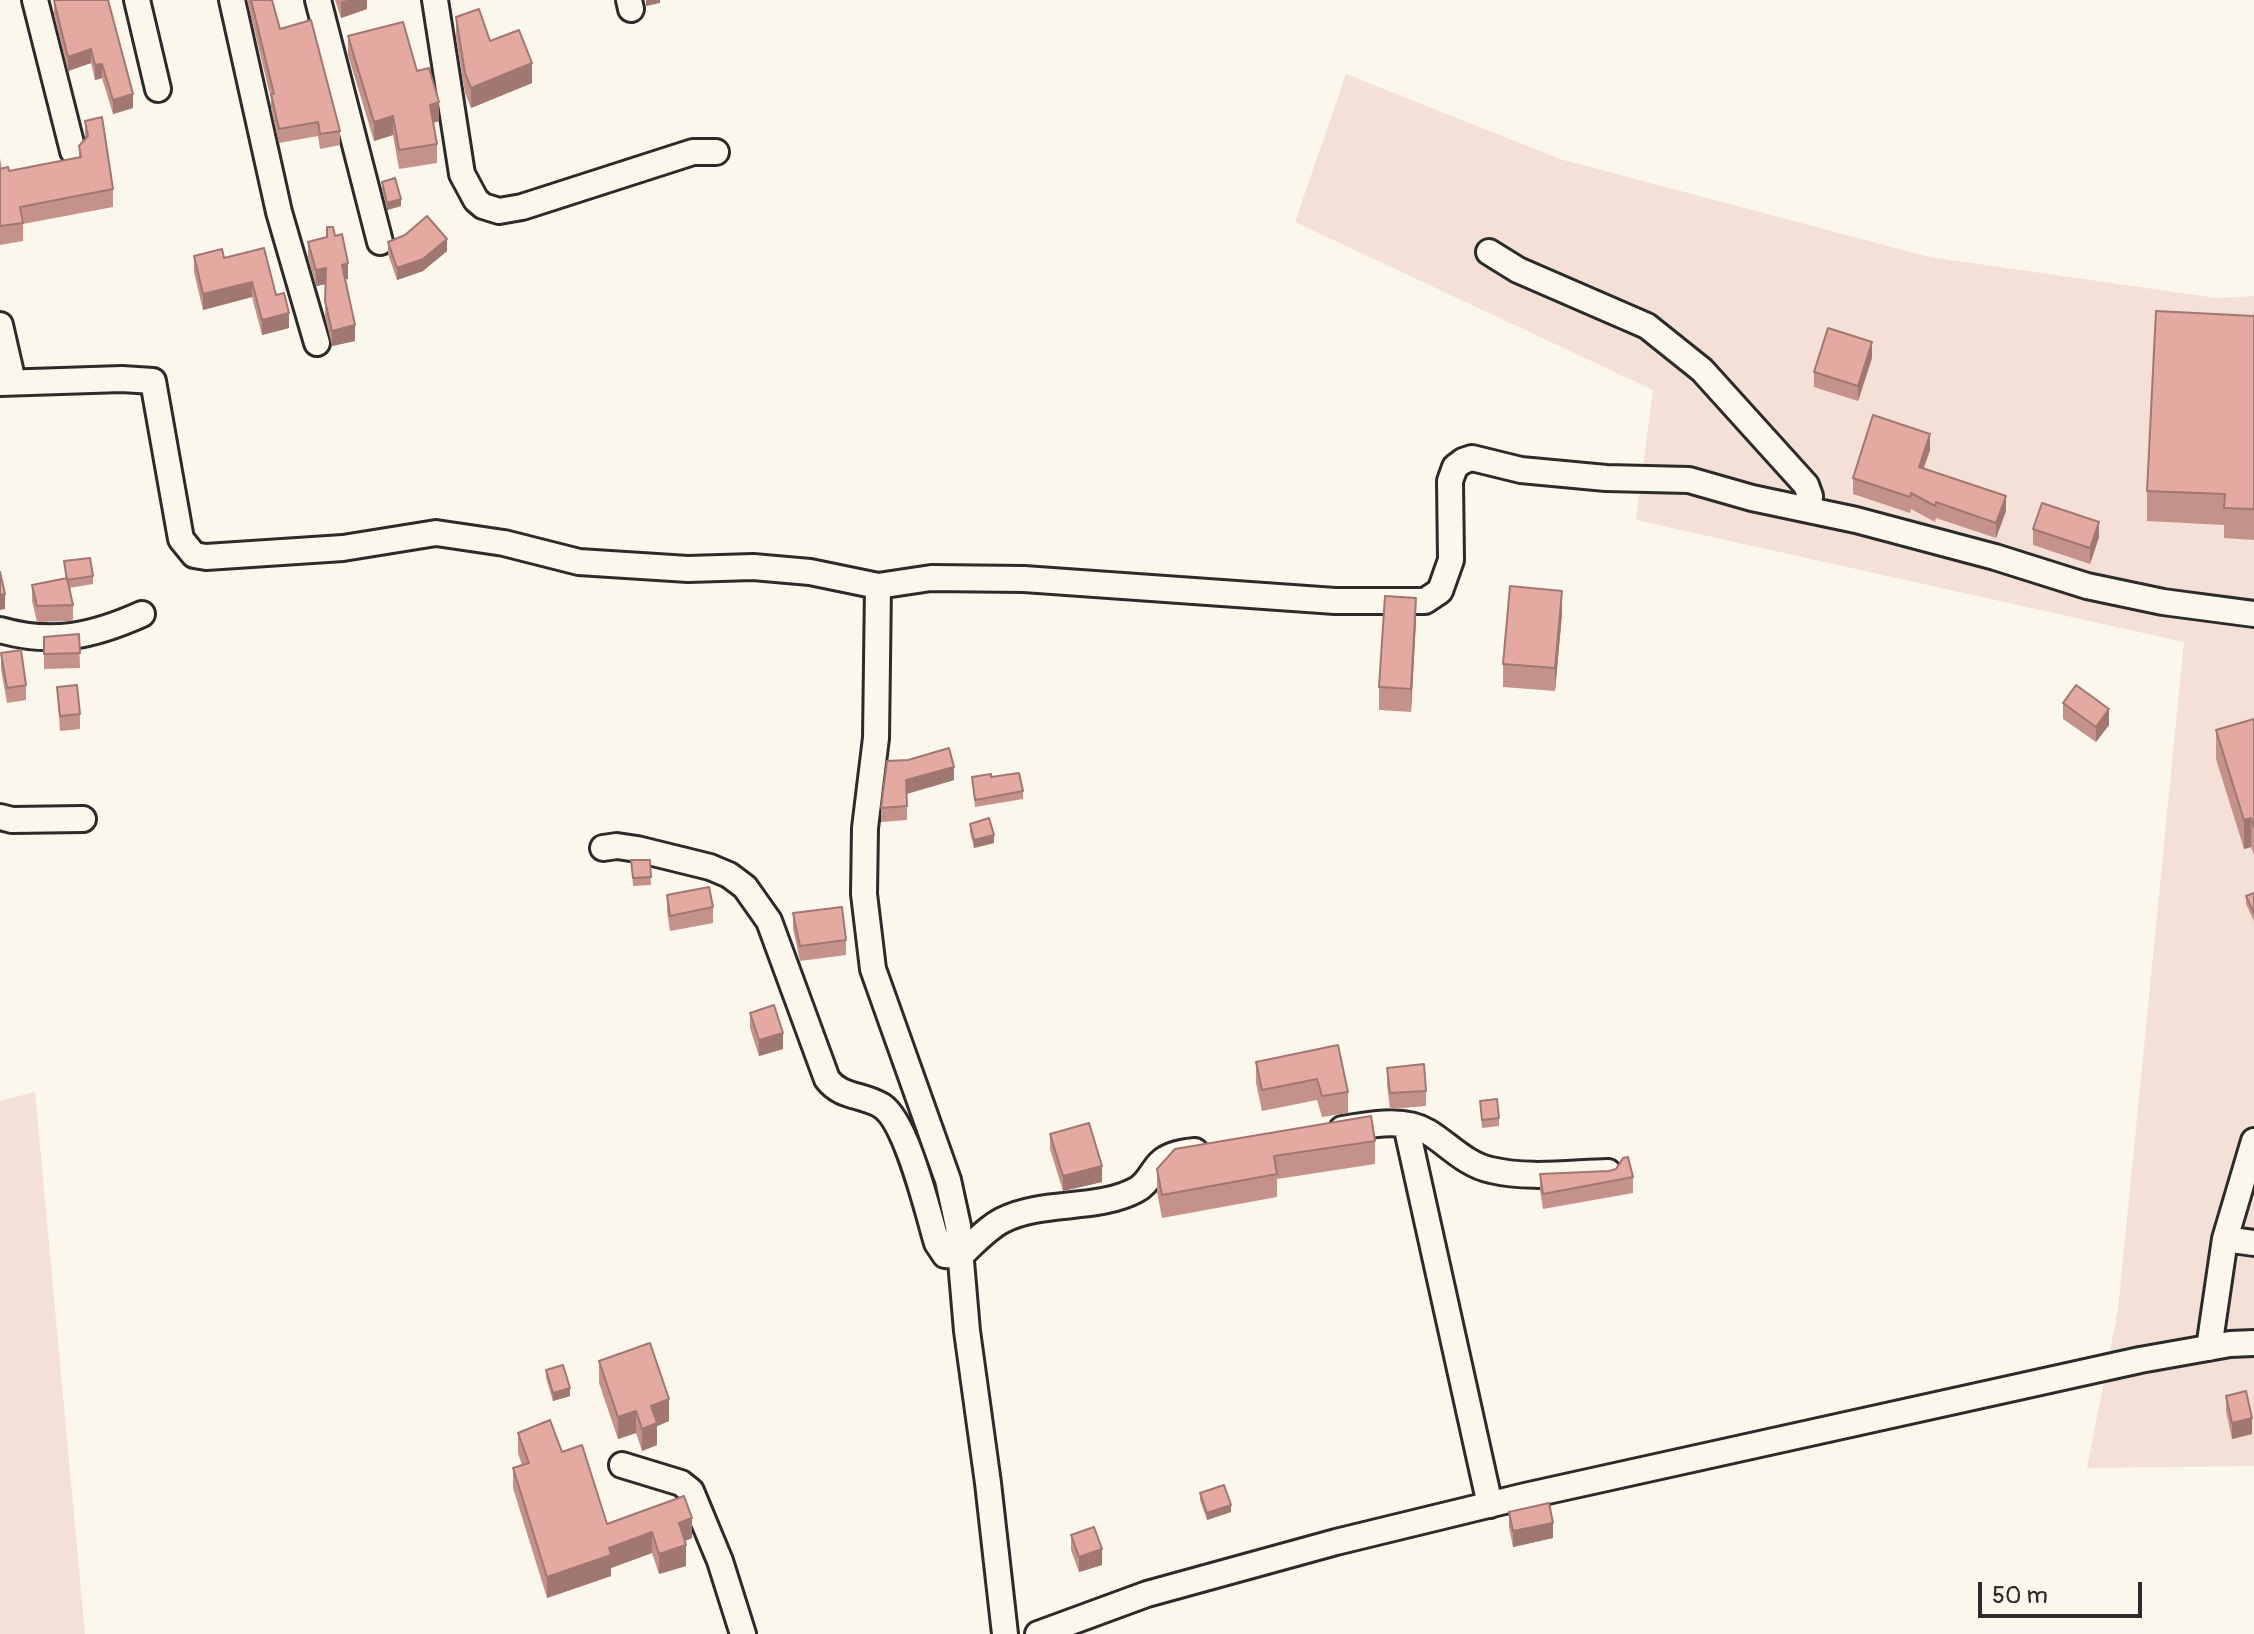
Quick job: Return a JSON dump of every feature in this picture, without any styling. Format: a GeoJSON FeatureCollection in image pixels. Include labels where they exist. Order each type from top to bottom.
{"type":"FeatureCollection","features":[{"type":"Feature","properties":{"kind":"street"},"geometry":{"type":"LineString","coordinates":[[35,0],[73,151]]}},
{"type":"Feature","properties":{"kind":"street"},"geometry":{"type":"LineString","coordinates":[[137,0],[158,89]]}},
{"type":"Feature","properties":{"kind":"street"},"geometry":{"type":"LineString","coordinates":[[232,0],[279,212],[317,343]]}},
{"type":"Feature","properties":{"kind":"street"},"geometry":{"type":"LineString","coordinates":[[318,0],[380,242]]}},
{"type":"Feature","properties":{"kind":"street"},"geometry":{"type":"LineString","coordinates":[[435,0],[462,174],[476,200],[483,206],[499,211],[522,207],[693,152],[716,152]]}},
{"type":"Feature","properties":{"kind":"street"},"geometry":{"type":"LineString","coordinates":[[1489,252],[1518,270],[1647,326],[1683,353],[1806,485],[1810,496],[1809,510]]}},
{"type":"Feature","properties":{"kind":"street"},"geometry":{"type":"LineString","coordinates":[[0,325],[6,382],[153,381],[181,539],[194,555],[206,557],[282,554],[368,545],[436,533],[504,543],[579,562],[688,569],[753,567],[810,572],[878,586],[931,578],[996,579],[1335,601],[1425,601],[1440,591],[1451,560],[1450,481],[1455,467],[1472,458],[1521,470],[1606,478],[1689,480],[1995,557],[2087,586],[2163,602],[2254,614]]}},
{"type":"Feature","properties":{"kind":"street"},"geometry":{"type":"LineString","coordinates":[[878,586],[876,738],[865,828],[864,894],[873,969],[948,1180],[958,1226],[1005,1634]]}},
{"type":"Feature","properties":{"kind":"street"},"geometry":{"type":"LineString","coordinates":[[0,630],[49,639],[83,635],[142,614]]}},
{"type":"Feature","properties":{"kind":"street"},"geometry":{"type":"LineString","coordinates":[[0,817],[12,820],[83,819]]}},
{"type":"Feature","properties":{"kind":"street"},"geometry":{"type":"LineString","coordinates":[[603,848],[617,846],[637,849],[710,867],[729,875],[745,887],[769,921],[827,1079],[833,1088],[883,1106],[891,1114],[904,1139],[941,1251],[945,1255],[960,1256],[998,1222],[1007,1218],[1135,1191],[1146,1183],[1161,1162],[1171,1156],[1217,1147]]}},
{"type":"Feature","properties":{"kind":"street"},"geometry":{"type":"LineString","coordinates":[[1321,1132],[1379,1123],[1406,1125],[1425,1130],[1487,1170],[1512,1174],[1608,1172]]}},
{"type":"Feature","properties":{"kind":"street"},"geometry":{"type":"LineString","coordinates":[[1406,1125],[1490,1505]]}},
{"type":"Feature","properties":{"kind":"street"},"geometry":{"type":"LineString","coordinates":[[2209,1348],[2225,1239],[2254,1141]]}},
{"type":"Feature","properties":{"kind":"street"},"geometry":{"type":"LineString","coordinates":[[2225,1239],[2254,1243]]}},
{"type":"Feature","properties":{"kind":"street"},"geometry":{"type":"LineString","coordinates":[[1038,1634],[1147,1594],[1336,1542],[1490,1505],[2140,1360],[2254,1343]]}},
{"type":"Feature","properties":{"kind":"street"},"geometry":{"type":"LineString","coordinates":[[622,1465],[681,1483],[691,1491],[720,1561],[743,1634]]}},
{"type":"Feature","properties":{"kind":"shaded area"},"geometry":{"type":"Polygon","coordinates":[[[1346,74],[1560,159],[1929,257],[2216,298],[2254,296],[2254,1466],[2087,1468],[2118,1310],[2184,642],[1636,520],[1653,390],[1295,222],[1346,74]]]}},
{"type":"Feature","properties":{"kind":"shaded area"},"geometry":{"type":"Polygon","coordinates":[[[35,1092],[85,1634],[0,1634],[0,1101],[35,1092]]]}},
{"type":"Feature","properties":{"kind":"building"},"geometry":{"type":"Polygon","coordinates":[[[56,0],[108,0],[133,94],[113,100],[102,64],[95,65],[91,49],[68,57],[56,0]]]}},
{"type":"Feature","properties":{"kind":"building"},"geometry":{"type":"Polygon","coordinates":[[[251,0],[272,0],[280,29],[311,20],[340,131],[320,134],[318,122],[279,129],[271,94],[274,94],[251,0]]]}},
{"type":"Feature","properties":{"kind":"building"},"geometry":{"type":"Polygon","coordinates":[[[479,9],[490,41],[519,30],[532,63],[471,88],[465,73],[456,17],[479,9]]]}},
{"type":"Feature","properties":{"kind":"building"},"geometry":{"type":"Polygon","coordinates":[[[403,22],[417,71],[429,68],[439,102],[430,105],[437,144],[399,150],[393,116],[374,122],[348,36],[403,22]]]}},
{"type":"Feature","properties":{"kind":"building"},"geometry":{"type":"Polygon","coordinates":[[[102,117],[113,189],[20,207],[23,223],[0,226],[0,169],[8,167],[9,171],[81,157],[79,146],[88,136],[85,121],[102,117]]]}},
{"type":"Feature","properties":{"kind":"building"},"geometry":{"type":"Polygon","coordinates":[[[395,178],[401,199],[387,203],[382,182],[395,178]]]}},
{"type":"Feature","properties":{"kind":"building"},"geometry":{"type":"Polygon","coordinates":[[[427,216],[447,239],[423,259],[397,268],[388,242],[405,235],[427,216]]]}},
{"type":"Feature","properties":{"kind":"building"},"geometry":{"type":"Polygon","coordinates":[[[327,227],[333,227],[335,236],[342,234],[348,263],[342,265],[355,325],[332,331],[325,301],[326,268],[316,270],[308,242],[327,237],[327,227]]]}},
{"type":"Feature","properties":{"kind":"building"},"geometry":{"type":"Polygon","coordinates":[[[264,248],[276,295],[284,293],[289,313],[262,320],[252,282],[203,294],[194,256],[222,249],[224,258],[264,248]]]}},
{"type":"Feature","properties":{"kind":"building"},"geometry":{"type":"Polygon","coordinates":[[[2156,311],[2254,316],[2254,509],[2224,508],[2225,494],[2147,491],[2156,311]]]}},
{"type":"Feature","properties":{"kind":"building"},"geometry":{"type":"Polygon","coordinates":[[[1828,328],[1872,342],[1858,386],[1814,372],[1828,328]]]}},
{"type":"Feature","properties":{"kind":"building"},"geometry":{"type":"Polygon","coordinates":[[[1873,415],[1930,434],[1919,467],[2006,496],[1996,523],[1936,502],[1935,506],[1911,493],[1910,497],[1853,478],[1873,415]]]}},
{"type":"Feature","properties":{"kind":"building"},"geometry":{"type":"Polygon","coordinates":[[[2042,503],[2099,522],[2090,548],[2033,529],[2042,503]]]}},
{"type":"Feature","properties":{"kind":"building"},"geometry":{"type":"Polygon","coordinates":[[[90,558],[93,576],[67,580],[64,561],[90,558]]]}},
{"type":"Feature","properties":{"kind":"building"},"geometry":{"type":"Polygon","coordinates":[[[0,572],[5,594],[0,595],[0,572]]]}},
{"type":"Feature","properties":{"kind":"building"},"geometry":{"type":"Polygon","coordinates":[[[67,578],[73,605],[37,606],[32,585],[67,578]]]}},
{"type":"Feature","properties":{"kind":"building"},"geometry":{"type":"Polygon","coordinates":[[[1510,586],[1562,591],[1555,668],[1503,664],[1510,586]]]}},
{"type":"Feature","properties":{"kind":"building"},"geometry":{"type":"Polygon","coordinates":[[[1385,596],[1416,598],[1411,689],[1379,687],[1385,596]]]}},
{"type":"Feature","properties":{"kind":"building"},"geometry":{"type":"Polygon","coordinates":[[[79,634],[80,653],[44,654],[44,637],[79,634]]]}},
{"type":"Feature","properties":{"kind":"building"},"geometry":{"type":"Polygon","coordinates":[[[21,650],[26,685],[7,688],[1,653],[21,650]]]}},
{"type":"Feature","properties":{"kind":"building"},"geometry":{"type":"Polygon","coordinates":[[[77,685],[80,714],[60,716],[57,687],[77,685]]]}},
{"type":"Feature","properties":{"kind":"building"},"geometry":{"type":"Polygon","coordinates":[[[2076,685],[2109,709],[2096,727],[2063,703],[2076,685]]]}},
{"type":"Feature","properties":{"kind":"building"},"geometry":{"type":"Polygon","coordinates":[[[2254,719],[2254,827],[2251,818],[2244,820],[2216,730],[2254,719]]]}},
{"type":"Feature","properties":{"kind":"building"},"geometry":{"type":"Polygon","coordinates":[[[949,748],[954,767],[906,780],[907,806],[881,808],[887,761],[908,760],[949,748]]]}},
{"type":"Feature","properties":{"kind":"building"},"geometry":{"type":"Polygon","coordinates":[[[1019,773],[1023,791],[975,800],[972,777],[1019,773]]]}},
{"type":"Feature","properties":{"kind":"building"},"geometry":{"type":"Polygon","coordinates":[[[989,818],[994,835],[974,840],[970,824],[989,818]]]}},
{"type":"Feature","properties":{"kind":"building"},"geometry":{"type":"Polygon","coordinates":[[[631,860],[650,860],[651,877],[633,878],[631,860]]]}},
{"type":"Feature","properties":{"kind":"building"},"geometry":{"type":"Polygon","coordinates":[[[709,887],[713,907],[670,916],[667,895],[709,887]]]}},
{"type":"Feature","properties":{"kind":"building"},"geometry":{"type":"Polygon","coordinates":[[[2254,893],[2254,913],[2246,896],[2254,893]]]}},
{"type":"Feature","properties":{"kind":"building"},"geometry":{"type":"Polygon","coordinates":[[[842,907],[846,940],[800,946],[793,913],[842,907]]]}},
{"type":"Feature","properties":{"kind":"building"},"geometry":{"type":"Polygon","coordinates":[[[774,1005],[783,1033],[759,1040],[750,1013],[774,1005]]]}},
{"type":"Feature","properties":{"kind":"building"},"geometry":{"type":"Polygon","coordinates":[[[1338,1045],[1348,1092],[1322,1096],[1317,1079],[1262,1090],[1256,1062],[1338,1045]]]}},
{"type":"Feature","properties":{"kind":"building"},"geometry":{"type":"Polygon","coordinates":[[[1424,1064],[1426,1091],[1390,1093],[1387,1068],[1424,1064]]]}},
{"type":"Feature","properties":{"kind":"building"},"geometry":{"type":"Polygon","coordinates":[[[1497,1099],[1499,1118],[1482,1120],[1480,1101],[1497,1099]]]}},
{"type":"Feature","properties":{"kind":"building"},"geometry":{"type":"Polygon","coordinates":[[[1371,1116],[1375,1141],[1274,1156],[1277,1174],[1162,1195],[1157,1169],[1175,1149],[1371,1116]]]}},
{"type":"Feature","properties":{"kind":"building"},"geometry":{"type":"Polygon","coordinates":[[[1089,1123],[1102,1166],[1063,1176],[1050,1134],[1089,1123]]]}},
{"type":"Feature","properties":{"kind":"building"},"geometry":{"type":"Polygon","coordinates":[[[1628,1157],[1633,1177],[1543,1194],[1540,1174],[1609,1171],[1616,1169],[1623,1158],[1628,1157]]]}},
{"type":"Feature","properties":{"kind":"building"},"geometry":{"type":"Polygon","coordinates":[[[650,1343],[669,1399],[651,1406],[657,1423],[642,1429],[636,1411],[618,1417],[599,1361],[650,1343]]]}},
{"type":"Feature","properties":{"kind":"building"},"geometry":{"type":"Polygon","coordinates":[[[563,1365],[570,1388],[553,1393],[546,1370],[563,1365]]]}},
{"type":"Feature","properties":{"kind":"building"},"geometry":{"type":"Polygon","coordinates":[[[2246,1391],[2252,1418],[2232,1423],[2226,1396],[2246,1391]]]}},
{"type":"Feature","properties":{"kind":"building"},"geometry":{"type":"Polygon","coordinates":[[[550,1420],[562,1452],[582,1445],[607,1524],[684,1496],[692,1518],[679,1523],[686,1545],[659,1554],[652,1532],[609,1548],[611,1555],[547,1577],[513,1468],[529,1463],[518,1433],[550,1420]]]}},
{"type":"Feature","properties":{"kind":"building"},"geometry":{"type":"Polygon","coordinates":[[[1224,1485],[1231,1505],[1207,1513],[1200,1493],[1224,1485]]]}},
{"type":"Feature","properties":{"kind":"building"},"geometry":{"type":"Polygon","coordinates":[[[1549,1503],[1553,1523],[1513,1531],[1509,1512],[1549,1503]]]}},
{"type":"Feature","properties":{"kind":"building"},"geometry":{"type":"Polygon","coordinates":[[[1094,1527],[1102,1549],[1079,1557],[1071,1535],[1094,1527]]]}}]}
